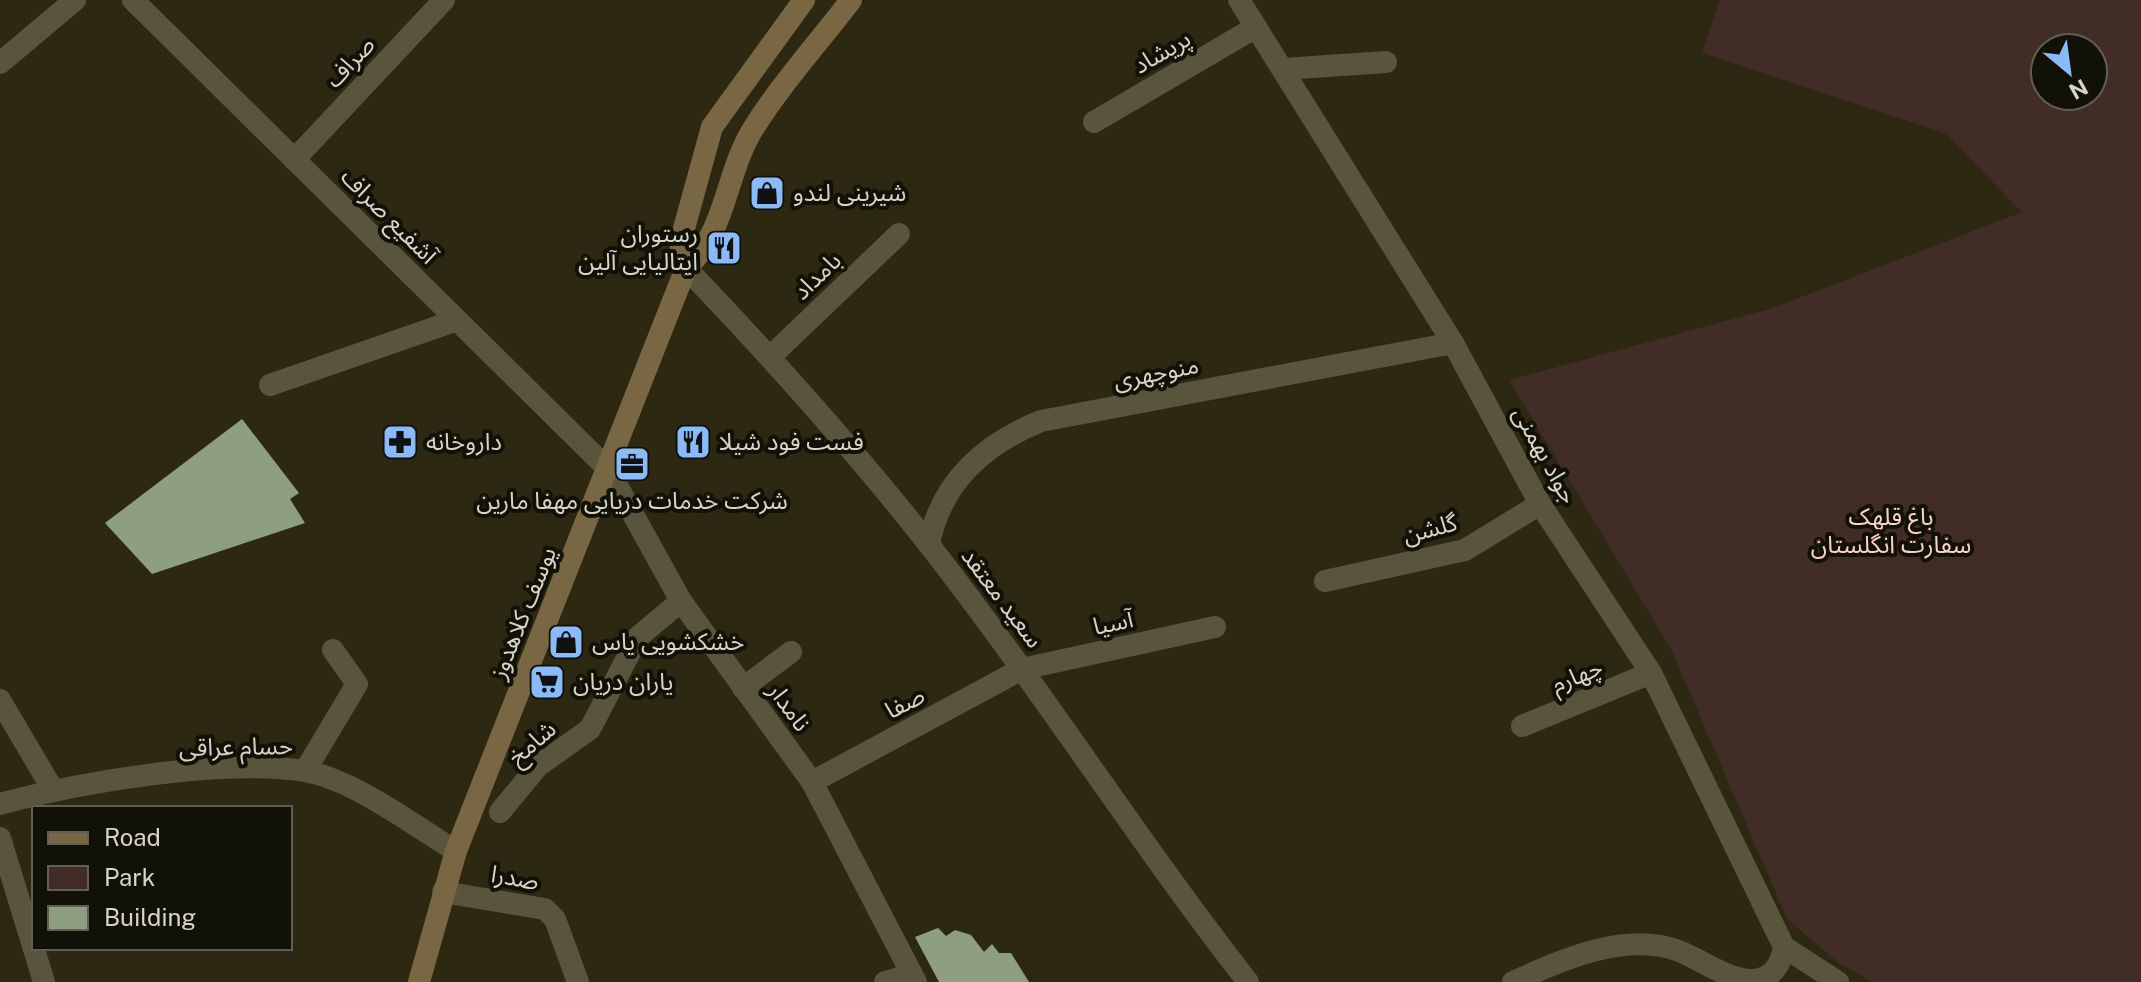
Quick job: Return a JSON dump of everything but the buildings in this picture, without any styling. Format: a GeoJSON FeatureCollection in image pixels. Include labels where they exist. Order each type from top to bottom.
{"type":"FeatureCollection","features":[{"type":"Feature","properties":{"kind":"main road","name":"یوسف کلاهدوز"},"geometry":{"type":"LineString","coordinates":[[686,268],[680,243],[712,127],[804,0]]}},
{"type":"Feature","properties":{"kind":"main road","name":"یوسف کلاهدوز"},"geometry":{"type":"LineString","coordinates":[[419,982],[456,851],[686,268],[702,254],[712,237],[752,131],[851,0]]}},
{"type":"Feature","properties":{"kind":"street"},"geometry":{"type":"LineString","coordinates":[[0,63],[75,0]]}},
{"type":"Feature","properties":{"kind":"street","name":"آشفیع صراف"},"geometry":{"type":"LineString","coordinates":[[133,0],[608,469]]}},
{"type":"Feature","properties":{"kind":"street","name":"صراف"},"geometry":{"type":"LineString","coordinates":[[294,160],[444,0]]}},
{"type":"Feature","properties":{"kind":"street","name":"جواد بهمنی"},"geometry":{"type":"LineString","coordinates":[[1239,0],[1453,343],[1540,504],[1651,673],[1784,947]]}},
{"type":"Feature","properties":{"kind":"street","name":"پریشاد"},"geometry":{"type":"LineString","coordinates":[[1094,122],[1256,27]]}},
{"type":"Feature","properties":{"kind":"street"},"geometry":{"type":"LineString","coordinates":[[1283,69],[1386,62]]}},
{"type":"Feature","properties":{"kind":"street","name":"بامداد"},"geometry":{"type":"LineString","coordinates":[[770,357],[899,234]]}},
{"type":"Feature","properties":{"kind":"street","name":"سعید معتقد"},"geometry":{"type":"LineString","coordinates":[[686,268],[770,357],[929,544],[1022,669],[1166,878],[1248,982]]}},
{"type":"Feature","properties":{"kind":"street"},"geometry":{"type":"LineString","coordinates":[[270,385],[457,320]]}},
{"type":"Feature","properties":{"kind":"street","name":"منوچهری"},"geometry":{"type":"LineString","coordinates":[[929,544],[939,506],[960,475],[983,450],[1011,433],[1041,421],[1453,343]]}},
{"type":"Feature","properties":{"kind":"street","name":"نامدار"},"geometry":{"type":"LineString","coordinates":[[608,469],[681,601],[812,782],[914,978]]}},
{"type":"Feature","properties":{"kind":"street","name":"گلشن"},"geometry":{"type":"LineString","coordinates":[[1325,581],[1465,550],[1540,504]]}},
{"type":"Feature","properties":{"kind":"street","name":"شامخ"},"geometry":{"type":"LineString","coordinates":[[500,812],[538,766],[590,729],[638,637],[681,601]]}},
{"type":"Feature","properties":{"kind":"street","name":"آسیا"},"geometry":{"type":"LineString","coordinates":[[1022,669],[1215,627]]}},
{"type":"Feature","properties":{"kind":"street"},"geometry":{"type":"LineString","coordinates":[[305,771],[357,684],[333,650]]}},
{"type":"Feature","properties":{"kind":"street"},"geometry":{"type":"LineString","coordinates":[[743,688],[791,652]]}},
{"type":"Feature","properties":{"kind":"street","name":"صفا"},"geometry":{"type":"LineString","coordinates":[[812,782],[1022,669]]}},
{"type":"Feature","properties":{"kind":"street","name":"چهارم"},"geometry":{"type":"LineString","coordinates":[[1522,726],[1651,673]]}},
{"type":"Feature","properties":{"kind":"street"},"geometry":{"type":"LineString","coordinates":[[0,700],[53,790]]}},
{"type":"Feature","properties":{"kind":"street","name":"حسام عراقی"},"geometry":{"type":"LineString","coordinates":[[0,804],[53,790],[191,772],[305,771],[355,791],[456,851]]}},
{"type":"Feature","properties":{"kind":"street"},"geometry":{"type":"LineString","coordinates":[[0,838],[32,943]]}},
{"type":"Feature","properties":{"kind":"street","name":"صدرا"},"geometry":{"type":"LineString","coordinates":[[443,892],[545,909],[555,919],[578,982]]}},
{"type":"Feature","properties":{"kind":"street"},"geometry":{"type":"LineString","coordinates":[[1513,982],[1577,955],[1633,945],[1676,950],[1743,980],[1770,975],[1781,962],[1784,947],[1838,982]]}},
{"type":"Feature","properties":{"kind":"street"},"geometry":{"type":"LineString","coordinates":[[34,950],[44,982]]}},
{"type":"Feature","properties":{"kind":"street"},"geometry":{"type":"LineString","coordinates":[[885,982],[914,978]]}},
{"type":"Feature","properties":{"kind":"green space","name":"باغ قلهک سفارت انگلستان"},"geometry":{"type":"Polygon","coordinates":[[[1720,0],[2141,0],[2141,982],[1873,982],[1840,964],[1787,919],[1673,653],[1509,380],[1773,308],[2022,212],[1945,133],[1702,53],[1720,0]]]}},
{"type":"Feature","properties":{"kind":"place","name":"شیرینی لندو"},"geometry":{"type":"Point","coordinates":[767,193]}},
{"type":"Feature","properties":{"kind":"place","name":"رستوران ایتالیایی آلین"},"geometry":{"type":"Point","coordinates":[724,248]}},
{"type":"Feature","properties":{"kind":"place","name":"داروخانه"},"geometry":{"type":"Point","coordinates":[400,442]}},
{"type":"Feature","properties":{"kind":"place","name":"فست فود شیلا"},"geometry":{"type":"Point","coordinates":[693,442]}},
{"type":"Feature","properties":{"kind":"place","name":"شرکت خدمات دریایی مهفا مارین"},"geometry":{"type":"Point","coordinates":[632,464]}},
{"type":"Feature","properties":{"kind":"place","name":"خشکشویی یاس"},"geometry":{"type":"Point","coordinates":[566,642]}},
{"type":"Feature","properties":{"kind":"place","name":"یاران دریان"},"geometry":{"type":"Point","coordinates":[547,682]}}]}
